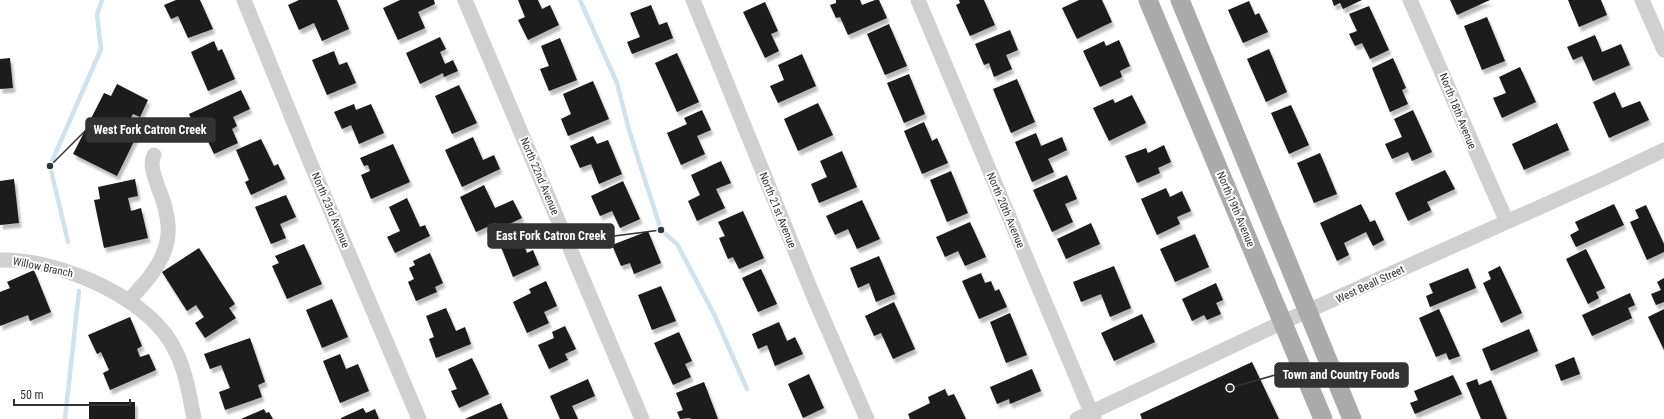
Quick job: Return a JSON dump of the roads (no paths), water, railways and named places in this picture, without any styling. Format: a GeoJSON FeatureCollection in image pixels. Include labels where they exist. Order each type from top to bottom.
{"type":"FeatureCollection","features":[{"type":"Feature","properties":{"kind":"main road","name":"North 19th Avenue"},"geometry":{"type":"LineString","coordinates":[[1148,0],[1323,419]]}},
{"type":"Feature","properties":{"kind":"main road"},"geometry":{"type":"LineString","coordinates":[[1180,0],[1352,419]]}},
{"type":"Feature","properties":{"kind":"street","name":"North 23rd Avenue"},"geometry":{"type":"LineString","coordinates":[[244,0],[310,162],[419,419]]}},
{"type":"Feature","properties":{"kind":"street","name":"North 22nd Avenue"},"geometry":{"type":"LineString","coordinates":[[465,0],[642,419]]}},
{"type":"Feature","properties":{"kind":"street","name":"North 21st Avenue"},"geometry":{"type":"LineString","coordinates":[[693,0],[777,207],[867,419]]}},
{"type":"Feature","properties":{"kind":"street","name":"North 20th Avenue"},"geometry":{"type":"LineString","coordinates":[[918,0],[1093,416]]}},
{"type":"Feature","properties":{"kind":"street","name":"North 18th Avenue"},"geometry":{"type":"LineString","coordinates":[[1410,0],[1441,68],[1474,150],[1507,222]]}},
{"type":"Feature","properties":{"kind":"street"},"geometry":{"type":"LineString","coordinates":[[1642,0],[1664,50]]}},
{"type":"Feature","properties":{"kind":"street","name":"West Beall Street"},"geometry":{"type":"LineString","coordinates":[[1077,419],[1093,416],[1283,322],[1309,312],[1664,150]]}},
{"type":"Feature","properties":{"kind":"street"},"geometry":{"type":"LineString","coordinates":[[128,301],[154,271],[164,251],[167,240],[169,227],[167,216],[152,170],[151,160],[154,154]]}},
{"type":"Feature","properties":{"kind":"street","name":"Willow Branch"},"geometry":{"type":"LineString","coordinates":[[0,260],[10,259],[46,265],[72,272],[102,286],[128,301],[146,314],[170,341],[185,373],[194,419]]}},
{"type":"Feature","properties":{"kind":"waterway"},"geometry":{"type":"LineString","coordinates":[[68,242],[50,166],[101,49],[97,14],[102,0]]}},
{"type":"Feature","properties":{"kind":"waterway"},"geometry":{"type":"LineString","coordinates":[[580,0],[617,83],[629,130],[661,230],[677,244],[714,314],[747,389]]}},
{"type":"Feature","properties":{"kind":"waterway"},"geometry":{"type":"LineString","coordinates":[[65,419],[79,291]]}},
{"type":"Feature","properties":{"kind":"place","name":"West Fork Catron Creek"},"geometry":{"type":"Point","coordinates":[50,166]}},
{"type":"Feature","properties":{"kind":"place","name":"East Fork Catron Creek"},"geometry":{"type":"Point","coordinates":[661,230]}},
{"type":"Feature","properties":{"kind":"place","name":"Town and Country Foods"},"geometry":{"type":"Point","coordinates":[1230,388]}}]}
